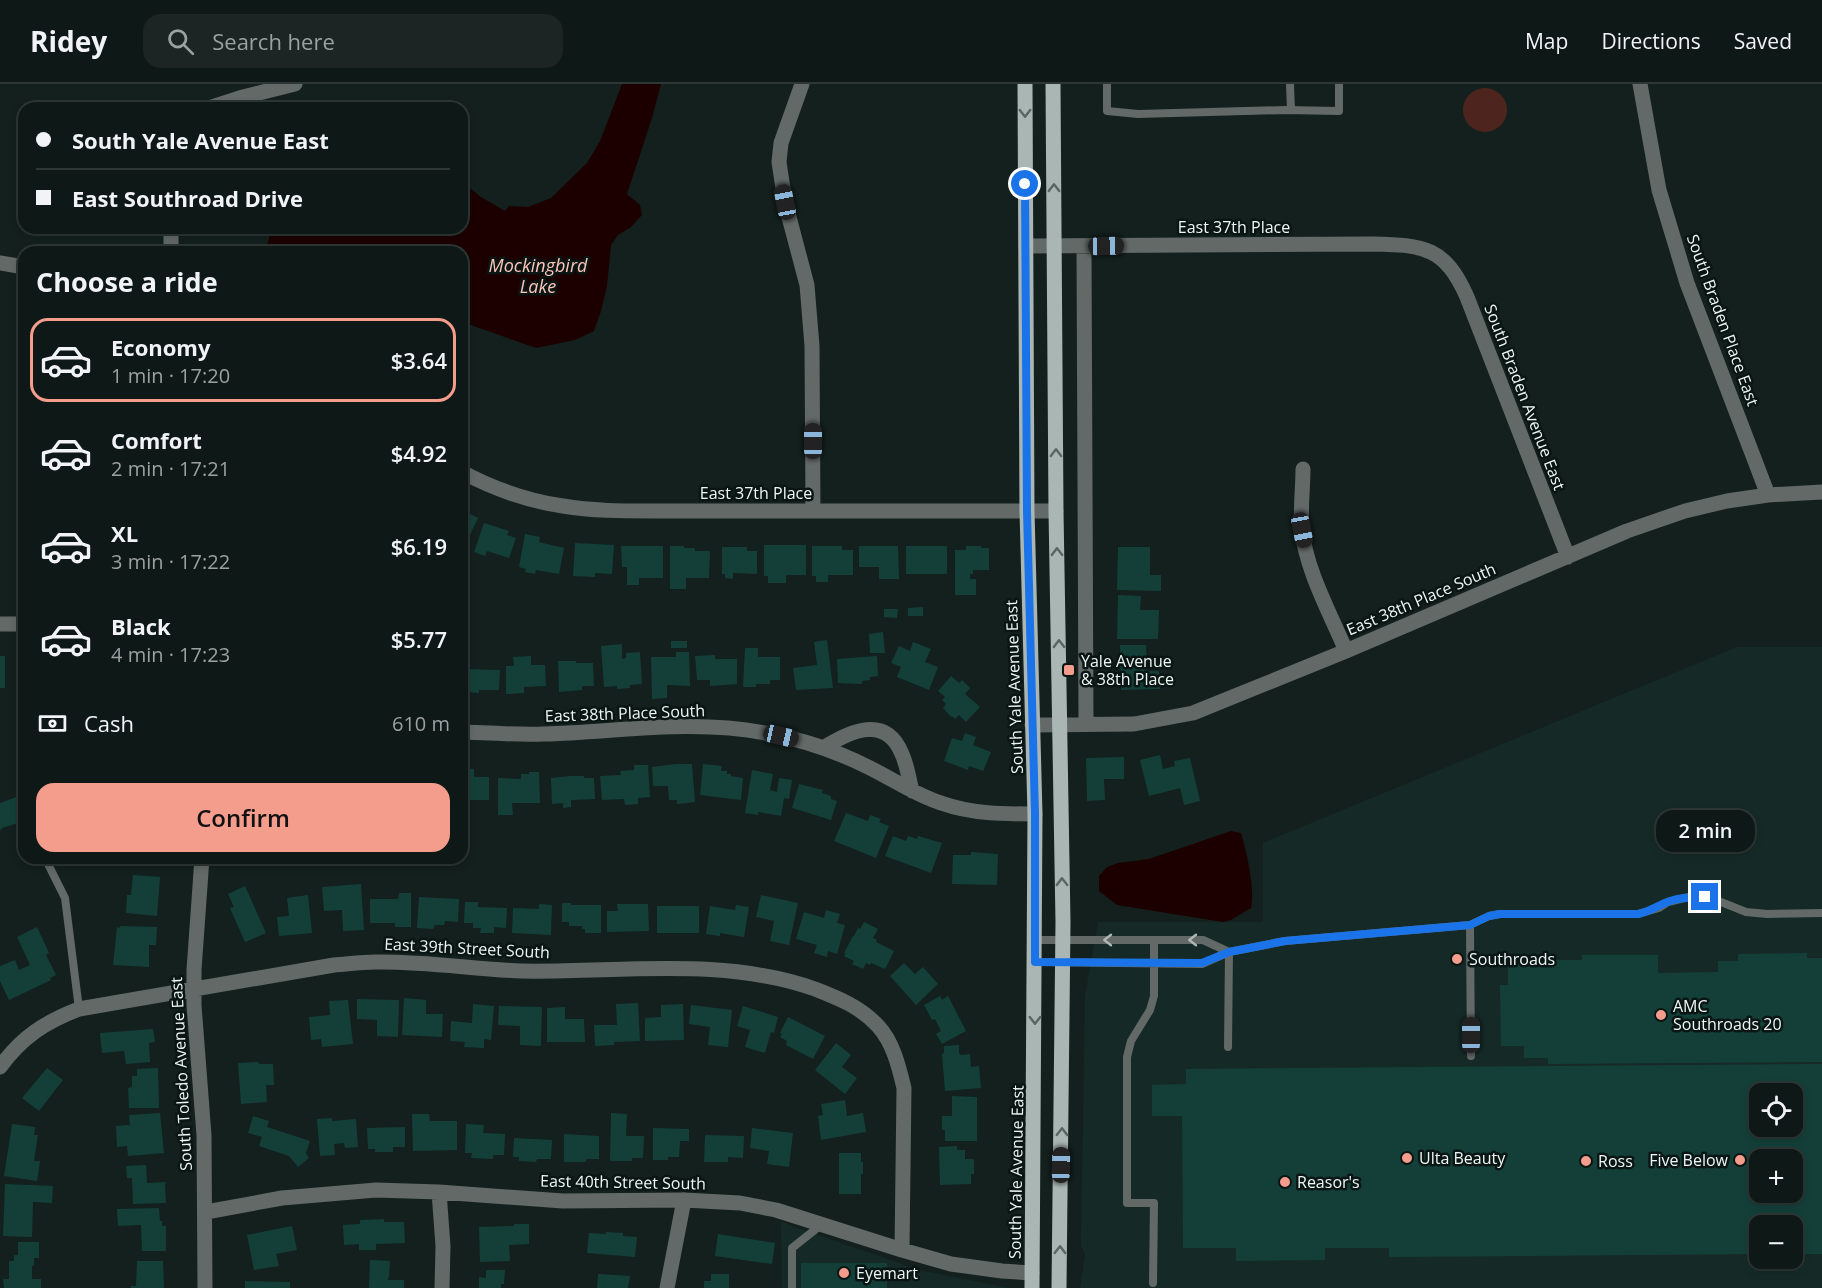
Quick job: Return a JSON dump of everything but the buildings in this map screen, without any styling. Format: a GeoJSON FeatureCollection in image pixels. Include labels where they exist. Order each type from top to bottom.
{"type":"FeatureCollection","features":[{"type":"Feature","properties":{"kind":"main road","name":"South Yale Avenue East"},"geometry":{"type":"LineString","coordinates":[[1025,84],[1027,511],[1035,814],[1032,1280]]}},
{"type":"Feature","properties":{"kind":"main road"},"geometry":{"type":"LineString","coordinates":[[1053,84],[1056,511],[1063,940],[1059,1288]]}},
{"type":"Feature","properties":{"kind":"street"},"geometry":{"type":"LineString","coordinates":[[222,102],[241,90],[295,84]]}},
{"type":"Feature","properties":{"kind":"street"},"geometry":{"type":"LineString","coordinates":[[802,84],[782,143],[779,162],[785,202],[808,295],[812,346],[813,511]]}},
{"type":"Feature","properties":{"kind":"street","name":"South Braden Place East"},"geometry":{"type":"LineString","coordinates":[[1641,84],[1659,190],[1687,283],[1768,495]]}},
{"type":"Feature","properties":{"kind":"street","name":"East 37th Place"},"geometry":{"type":"LineString","coordinates":[[1026,246],[1373,244],[1419,248],[1440,256]]}},
{"type":"Feature","properties":{"kind":"street"},"geometry":{"type":"LineString","coordinates":[[1084,246],[1086,723]]}},
{"type":"Feature","properties":{"kind":"street","name":"South Braden Avenue East"},"geometry":{"type":"LineString","coordinates":[[1440,256],[1459,279],[1568,557]]}},
{"type":"Feature","properties":{"kind":"street"},"geometry":{"type":"LineString","coordinates":[[0,263],[18,266]]}},
{"type":"Feature","properties":{"kind":"street"},"geometry":{"type":"LineString","coordinates":[[1304,469],[1302,530],[1306,550],[1311,570],[1346,651]]}},
{"type":"Feature","properties":{"kind":"street","name":"East 37th Place"},"geometry":{"type":"LineString","coordinates":[[468,475],[487,485],[524,498],[563,506],[600,510],[1056,511]]}},
{"type":"Feature","properties":{"kind":"street","name":"East 38th Place South"},"geometry":{"type":"LineString","coordinates":[[1032,725],[1134,724],[1193,713],[1346,651],[1627,531],[1685,511],[1727,501],[1768,495],[1822,492]]}},
{"type":"Feature","properties":{"kind":"street"},"geometry":{"type":"LineString","coordinates":[[0,624],[18,624]]}},
{"type":"Feature","properties":{"kind":"street","name":"East 38th Place South"},"geometry":{"type":"LineString","coordinates":[[468,732],[541,734],[687,726],[765,733],[823,748],[868,766],[929,799],[984,813],[1035,814]]}},
{"type":"Feature","properties":{"kind":"street"},"geometry":{"type":"LineString","coordinates":[[823,748],[842,736],[860,730],[888,733],[903,754],[912,790]]}},
{"type":"Feature","properties":{"kind":"street","name":"South Toledo Avenue East"},"geometry":{"type":"LineString","coordinates":[[201,864],[194,953],[194,989],[204,1135],[205,1288]]}},
{"type":"Feature","properties":{"kind":"street","name":"East 39th Street South"},"geometry":{"type":"LineString","coordinates":[[0,1067],[19,1044],[38,1029],[56,1018],[79,1009],[334,965],[375,962],[519,971],[689,969],[727,970],[765,975],[797,983],[851,1004],[878,1026],[898,1063],[904,1088],[902,1250]]}},
{"type":"Feature","properties":{"kind":"street","name":"East 40th Street South"},"geometry":{"type":"LineString","coordinates":[[206,1212],[282,1198],[376,1190],[563,1201],[684,1200],[740,1203],[776,1210],[951,1264],[1002,1271],[1032,1280]]}},
{"type":"Feature","properties":{"kind":"street"},"geometry":{"type":"LineString","coordinates":[[439,1192],[443,1246],[442,1288]]}},
{"type":"Feature","properties":{"kind":"street"},"geometry":{"type":"LineString","coordinates":[[667,1288],[670,1261],[684,1200]]}},
{"type":"Feature","properties":{"kind":"lane"},"geometry":{"type":"LineString","coordinates":[[1107,84],[1107,111],[1138,114],[1338,111],[1339,84]]}},
{"type":"Feature","properties":{"kind":"lane"},"geometry":{"type":"LineString","coordinates":[[1290,84],[1291,110]]}},
{"type":"Feature","properties":{"kind":"lane"},"geometry":{"type":"LineString","coordinates":[[48,864],[65,898],[79,1009]]}},
{"type":"Feature","properties":{"kind":"lane"},"geometry":{"type":"LineString","coordinates":[[1035,962],[1202,963],[1229,952],[1285,941],[1470,925],[1489,916],[1500,914],[1638,914],[1659,908],[1668,902],[1693,897],[1716,900],[1746,912],[1822,913]]}},
{"type":"Feature","properties":{"kind":"lane"},"geometry":{"type":"LineString","coordinates":[[1470,925],[1471,1056]]}},
{"type":"Feature","properties":{"kind":"lane"},"geometry":{"type":"LineString","coordinates":[[1035,940],[1203,940],[1229,952]]}},
{"type":"Feature","properties":{"kind":"lane"},"geometry":{"type":"LineString","coordinates":[[1154,940],[1154,996],[1150,1010],[1131,1041],[1127,1057],[1127,1203],[1154,1203],[1154,1283]]}},
{"type":"Feature","properties":{"kind":"lane"},"geometry":{"type":"LineString","coordinates":[[1228,1047],[1229,952]]}},
{"type":"Feature","properties":{"kind":"lane"},"geometry":{"type":"LineString","coordinates":[[792,1288],[792,1248],[822,1224]]}},
{"type":"Feature","properties":{"kind":"shaded area"},"geometry":{"type":"Polygon","coordinates":[[[1485,88],[1500,95],[1507,110],[1500,125],[1485,132],[1470,125],[1463,110],[1470,95],[1485,88]]]}},
{"type":"Feature","properties":{"kind":"shaded area","name":"Southroads"},"geometry":{"type":"Polygon","coordinates":[[[1737,647],[1822,647],[1822,1288],[1080,1288],[1085,1255],[1081,1245],[1085,996],[1098,922],[1263,922],[1263,843],[1737,647]]]}},
{"type":"Feature","properties":{"kind":"shaded area"},"geometry":{"type":"Polygon","coordinates":[[[781,1222],[919,1270],[1009,1288],[782,1288],[781,1222]]]}},
{"type":"Feature","properties":{"kind":"water","name":"Mockingbird Lake"},"geometry":{"type":"Polygon","coordinates":[[[622,84],[661,84],[627,194],[640,205],[642,215],[631,227],[618,235],[611,245],[607,286],[594,331],[575,340],[536,348],[468,324],[468,246],[267,246],[270,234],[468,234],[468,187],[505,211],[509,206],[528,207],[551,198],[587,163],[600,141],[622,84]]]}},
{"type":"Feature","properties":{"kind":"water"},"geometry":{"type":"Polygon","coordinates":[[[1231,831],[1241,833],[1248,860],[1252,900],[1251,908],[1231,920],[1223,922],[1117,905],[1099,891],[1099,876],[1107,867],[1118,863],[1149,859],[1231,831]]]}},
{"type":"Feature","properties":{"kind":"place","name":"Yale Avenue & 38th Place"},"geometry":{"type":"Point","coordinates":[1069,670]}},
{"type":"Feature","properties":{"kind":"place","name":"Southroads"},"geometry":{"type":"Point","coordinates":[1457,959]}},
{"type":"Feature","properties":{"kind":"place","name":"AMC Southroads 20"},"geometry":{"type":"Point","coordinates":[1661,1015]}},
{"type":"Feature","properties":{"kind":"place","name":"Ulta Beauty"},"geometry":{"type":"Point","coordinates":[1407,1158]}},
{"type":"Feature","properties":{"kind":"place","name":"Five Below"},"geometry":{"type":"Point","coordinates":[1740,1160]}},
{"type":"Feature","properties":{"kind":"place","name":"Ross"},"geometry":{"type":"Point","coordinates":[1586,1161]}},
{"type":"Feature","properties":{"kind":"place","name":"Reasor's"},"geometry":{"type":"Point","coordinates":[1285,1182]}},
{"type":"Feature","properties":{"kind":"place","name":"Eyemart"},"geometry":{"type":"Point","coordinates":[844,1273]}},
{"type":"Feature","properties":{"kind":"route"},"geometry":{"type":"LineString","coordinates":[[1025,184],[1027,511],[1035,814],[1035,962],[1202,963],[1229,952],[1285,941],[1470,925],[1489,916],[1500,914],[1638,914],[1659,908],[1679,898],[1705,897]]}}]}
